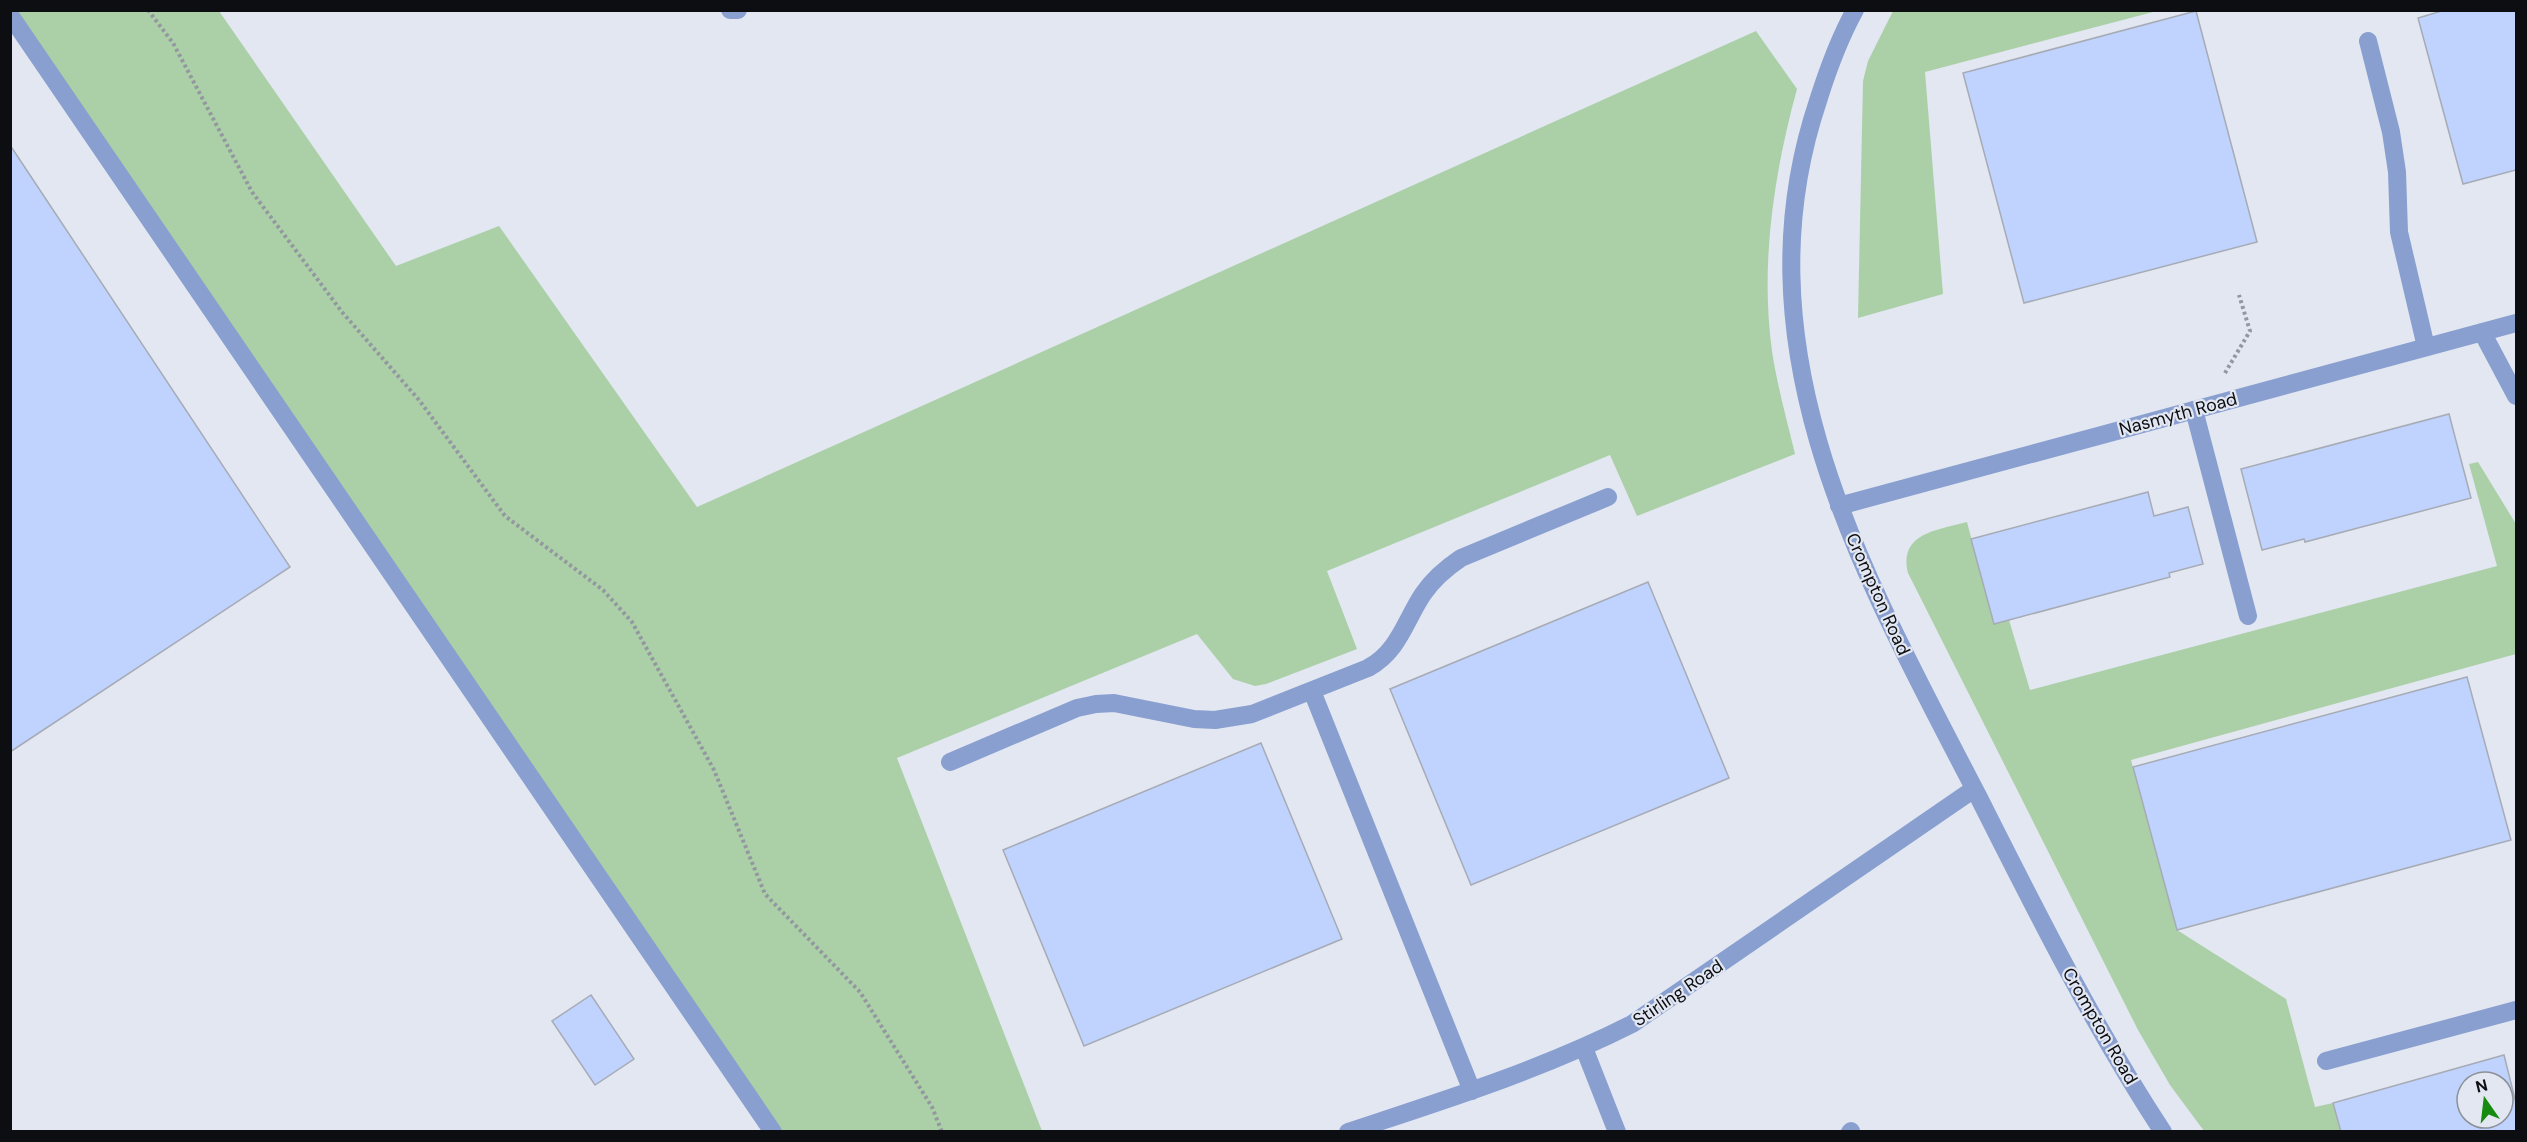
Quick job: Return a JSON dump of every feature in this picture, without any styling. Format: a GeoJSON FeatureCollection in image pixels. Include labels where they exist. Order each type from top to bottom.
{"type":"FeatureCollection","features":[{"type":"Feature","properties":{"kind":"street"},"geometry":{"type":"LineString","coordinates":[[730,10],[738,10]]}},
{"type":"Feature","properties":{"kind":"street","name":"Crompton Road"},"geometry":{"type":"LineString","coordinates":[[1856,10],[1832,57],[1810,124],[1797,179],[1792,217],[1792,306],[1800,370],[1818,442],[1839,506],[1868,579],[2078,992],[2163,1131]]}},
{"type":"Feature","properties":{"kind":"street"},"geometry":{"type":"LineString","coordinates":[[10,15],[773,1131]]}},
{"type":"Feature","properties":{"kind":"street"},"geometry":{"type":"LineString","coordinates":[[2368,41],[2391,132],[2397,171],[2399,232],[2426,348]]}},
{"type":"Feature","properties":{"kind":"street","name":"Nasmyth Road"},"geometry":{"type":"LineString","coordinates":[[1839,506],[2517,323]]}},
{"type":"Feature","properties":{"kind":"street"},"geometry":{"type":"LineString","coordinates":[[2482,332],[2517,396]]}},
{"type":"Feature","properties":{"kind":"street"},"geometry":{"type":"LineString","coordinates":[[2199,409],[2248,616]]}},
{"type":"Feature","properties":{"kind":"street"},"geometry":{"type":"LineString","coordinates":[[950,762],[1077,708],[1096,704],[1114,703],[1194,719],[1215,720],[1252,714],[1312,691],[1382,660],[1400,638],[1431,583],[1461,558],[1608,497]]}},
{"type":"Feature","properties":{"kind":"street"},"geometry":{"type":"LineString","coordinates":[[1312,691],[1472,1091]]}},
{"type":"Feature","properties":{"kind":"street","name":"Stirling Road"},"geometry":{"type":"LineString","coordinates":[[1348,1131],[1472,1091],[1584,1048],[1632,1024],[1974,789]]}},
{"type":"Feature","properties":{"kind":"street"},"geometry":{"type":"LineString","coordinates":[[2326,1061],[2517,1010]]}},
{"type":"Feature","properties":{"kind":"street"},"geometry":{"type":"LineString","coordinates":[[1584,1048],[1617,1131]]}},
{"type":"Feature","properties":{"kind":"path"},"geometry":{"type":"LineString","coordinates":[[148,10],[172,43],[252,192],[342,312],[419,400],[505,516],[603,590],[632,622],[714,770],[765,894],[860,992],[932,1107],[942,1131]]}},
{"type":"Feature","properties":{"kind":"path"},"geometry":{"type":"LineString","coordinates":[[2199,409],[2250,331],[2239,295]]}},
{"type":"Feature","properties":{"kind":"green space"},"geometry":{"type":"Polygon","coordinates":[[[10,11],[219,11],[396,266],[499,226],[697,507],[1756,31],[1797,89],[1782,153],[1771,218],[1768,285],[1772,351],[1795,454],[1637,516],[1610,455],[1327,571],[1357,649],[1266,684],[1255,686],[1233,679],[1197,634],[897,758],[1042,1131],[773,1131],[10,11]]]}},
{"type":"Feature","properties":{"kind":"green space"},"geometry":{"type":"Polygon","coordinates":[[[1893,11],[2157,11],[1925,72],[1943,294],[1858,318],[1863,81],[1868,61],[1893,11]]]}},
{"type":"Feature","properties":{"kind":"green space"},"geometry":{"type":"Polygon","coordinates":[[[2478,462],[2516,524],[2516,654],[2131,760],[2177,930],[2286,999],[2315,1107],[2333,1103],[2341,1131],[2204,1131],[2170,1085],[2138,1030],[1908,573],[1906,560],[1909,549],[1915,541],[1933,531],[1967,522],[1994,624],[2009,620],[2030,690],[2497,566],[2469,464],[2478,462]]]}},
{"type":"Feature","properties":{"kind":"building"},"geometry":{"type":"Polygon","coordinates":[[[2445,10],[2516,10],[2516,170],[2463,184],[2418,18],[2445,10]]]}},
{"type":"Feature","properties":{"kind":"building"},"geometry":{"type":"Polygon","coordinates":[[[2196,11],[2257,242],[2024,303],[1963,73],[2196,11]]]}},
{"type":"Feature","properties":{"kind":"building"},"geometry":{"type":"Polygon","coordinates":[[[10,145],[290,567],[10,752],[10,145]]]}},
{"type":"Feature","properties":{"kind":"building"},"geometry":{"type":"Polygon","coordinates":[[[2449,414],[2471,498],[2305,542],[2304,539],[2262,550],[2241,469],[2449,414]]]}},
{"type":"Feature","properties":{"kind":"building"},"geometry":{"type":"Polygon","coordinates":[[[2148,492],[2154,516],[2188,507],[2203,564],[2169,573],[2170,577],[1994,624],[1971,539],[2148,492]]]}},
{"type":"Feature","properties":{"kind":"building"},"geometry":{"type":"Polygon","coordinates":[[[1648,582],[1729,778],[1471,885],[1390,689],[1648,582]]]}},
{"type":"Feature","properties":{"kind":"building"},"geometry":{"type":"Polygon","coordinates":[[[2467,677],[2511,840],[2177,930],[2133,767],[2467,677]]]}},
{"type":"Feature","properties":{"kind":"building"},"geometry":{"type":"Polygon","coordinates":[[[1261,743],[1342,939],[1084,1046],[1003,850],[1261,743]]]}},
{"type":"Feature","properties":{"kind":"building"},"geometry":{"type":"Polygon","coordinates":[[[591,995],[634,1059],[595,1085],[552,1021],[591,995]]]}},
{"type":"Feature","properties":{"kind":"building"},"geometry":{"type":"Polygon","coordinates":[[[2504,1055],[2508,1070],[2455,1070],[2455,1130],[2515,1130],[2515,1099],[2516,1132],[2341,1132],[2333,1103],[2504,1055]]]}}]}
